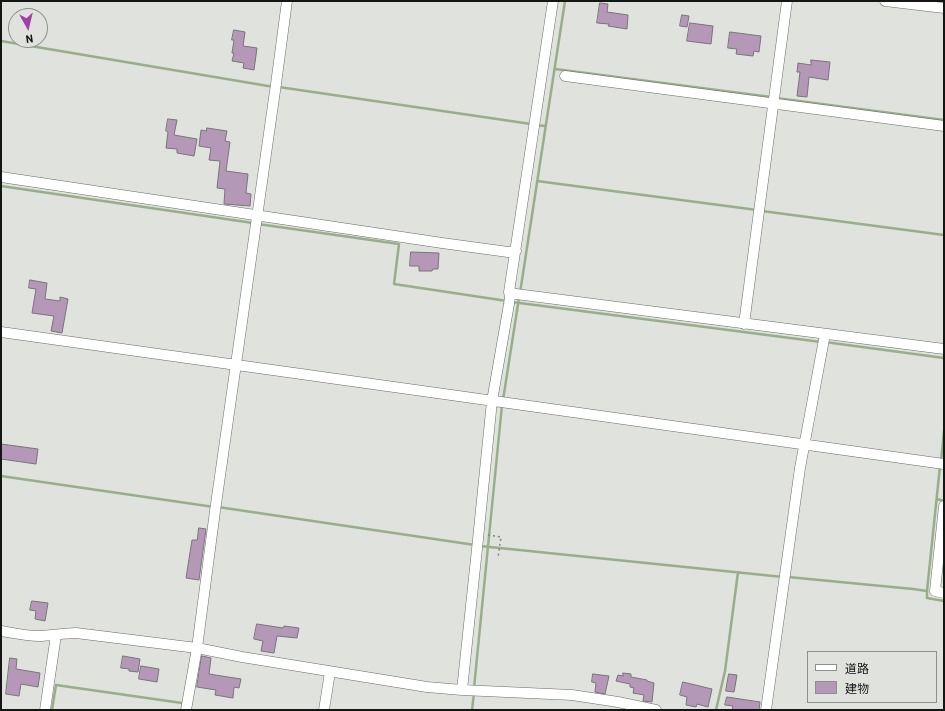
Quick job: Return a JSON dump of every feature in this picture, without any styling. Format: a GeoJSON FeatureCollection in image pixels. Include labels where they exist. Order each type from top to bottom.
{"type":"FeatureCollection","features":[{"type":"Feature","properties":{"kind":"street"},"geometry":{"type":"LineString","coordinates":[[186,710],[197,648],[287,1]]}},
{"type":"Feature","properties":{"kind":"street"},"geometry":{"type":"LineString","coordinates":[[469,690],[478,546],[513,296],[516,251],[553,1]]}},
{"type":"Feature","properties":{"kind":"street"},"geometry":{"type":"LineString","coordinates":[[744,324],[787,1]]}},
{"type":"Feature","properties":{"kind":"street"},"geometry":{"type":"LineString","coordinates":[[885,1],[944,8]]}},
{"type":"Feature","properties":{"kind":"street"},"geometry":{"type":"LineString","coordinates":[[566,76],[774,99],[944,126]]}},
{"type":"Feature","properties":{"kind":"street"},"geometry":{"type":"LineString","coordinates":[[1,177],[256,221],[508,252],[516,251]]}},
{"type":"Feature","properties":{"kind":"street"},"geometry":{"type":"LineString","coordinates":[[513,296],[744,324],[824,340],[944,349]]}},
{"type":"Feature","properties":{"kind":"street"},"geometry":{"type":"LineString","coordinates":[[1,332],[941,464]]}},
{"type":"Feature","properties":{"kind":"street"},"geometry":{"type":"LineString","coordinates":[[766,710],[786,577],[800,468],[824,340]]}},
{"type":"Feature","properties":{"kind":"street"},"geometry":{"type":"LineString","coordinates":[[944,506],[935,591],[944,593]]}},
{"type":"Feature","properties":{"kind":"street"},"geometry":{"type":"LineString","coordinates":[[1,631],[28,635],[76,633],[197,648],[330,672],[427,687],[572,695],[617,706],[656,710]]}},
{"type":"Feature","properties":{"kind":"street"},"geometry":{"type":"LineString","coordinates":[[45,710],[56,635]]}},
{"type":"Feature","properties":{"kind":"street"},"geometry":{"type":"LineString","coordinates":[[324,710],[330,672]]}},
{"type":"Feature","properties":{"kind":"path"},"geometry":{"type":"LineString","coordinates":[[486,535],[501,537],[498,558]]}},
{"type":"Feature","properties":{"kind":"building"},"geometry":{"type":"Polygon","coordinates":[[[600,3],[608,4],[607,12],[628,15],[627,29],[608,26],[609,24],[597,23],[600,3]]]}},
{"type":"Feature","properties":{"kind":"building"},"geometry":{"type":"Polygon","coordinates":[[[682,15],[689,16],[687,27],[680,26],[682,15]]]}},
{"type":"Feature","properties":{"kind":"building"},"geometry":{"type":"Polygon","coordinates":[[[690,23],[713,26],[711,44],[687,41],[690,23]]]}},
{"type":"Feature","properties":{"kind":"building"},"geometry":{"type":"Polygon","coordinates":[[[234,30],[245,32],[243,46],[257,48],[254,70],[243,68],[244,63],[232,61],[234,53],[232,53],[234,40],[232,40],[234,30]]]}},
{"type":"Feature","properties":{"kind":"building"},"geometry":{"type":"Polygon","coordinates":[[[730,32],[761,36],[759,52],[754,51],[753,56],[736,54],[737,49],[728,48],[730,32]]]}},
{"type":"Feature","properties":{"kind":"building"},"geometry":{"type":"Polygon","coordinates":[[[811,60],[830,62],[828,80],[809,77],[807,97],[797,96],[800,72],[797,72],[798,63],[811,65],[811,60]]]}},
{"type":"Feature","properties":{"kind":"building"},"geometry":{"type":"Polygon","coordinates":[[[168,119],[177,120],[174,135],[197,139],[194,156],[177,153],[177,149],[166,148],[168,119]]]}},
{"type":"Feature","properties":{"kind":"building"},"geometry":{"type":"Polygon","coordinates":[[[207,128],[227,131],[225,141],[230,142],[226,171],[248,174],[246,193],[251,194],[250,206],[224,204],[225,189],[217,188],[220,161],[209,160],[211,148],[199,146],[201,130],[206,131],[207,128]]]}},
{"type":"Feature","properties":{"kind":"building"},"geometry":{"type":"Polygon","coordinates":[[[411,252],[439,253],[438,269],[433,269],[432,271],[419,271],[419,266],[410,266],[411,252]]]}},
{"type":"Feature","properties":{"kind":"building"},"geometry":{"type":"Polygon","coordinates":[[[30,280],[47,283],[45,299],[60,301],[60,297],[68,299],[62,333],[51,331],[54,316],[32,313],[36,289],[29,288],[30,280]]]}},
{"type":"Feature","properties":{"kind":"building"},"geometry":{"type":"Polygon","coordinates":[[[1,444],[38,449],[36,464],[1,459],[1,444]]]}},
{"type":"Feature","properties":{"kind":"building"},"geometry":{"type":"Polygon","coordinates":[[[199,528],[206,529],[199,580],[186,578],[192,540],[197,540],[199,528]]]}},
{"type":"Feature","properties":{"kind":"building"},"geometry":{"type":"Polygon","coordinates":[[[32,601],[48,603],[45,621],[35,619],[36,611],[30,610],[32,601]]]}},
{"type":"Feature","properties":{"kind":"building"},"geometry":{"type":"Polygon","coordinates":[[[257,624],[283,628],[284,626],[299,628],[297,638],[277,636],[274,653],[261,651],[263,641],[254,639],[257,624]]]}},
{"type":"Feature","properties":{"kind":"building"},"geometry":{"type":"Polygon","coordinates":[[[123,656],[140,659],[138,672],[121,668],[123,656]]]}},
{"type":"Feature","properties":{"kind":"building"},"geometry":{"type":"Polygon","coordinates":[[[202,656],[211,658],[209,674],[241,679],[239,688],[234,687],[233,698],[215,695],[216,690],[197,687],[202,656]]]}},
{"type":"Feature","properties":{"kind":"building"},"geometry":{"type":"Polygon","coordinates":[[[10,658],[17,659],[16,669],[40,673],[38,687],[21,684],[19,696],[6,694],[10,658]]]}},
{"type":"Feature","properties":{"kind":"building"},"geometry":{"type":"Polygon","coordinates":[[[141,666],[159,669],[157,682],[139,679],[141,666]]]}},
{"type":"Feature","properties":{"kind":"building"},"geometry":{"type":"Polygon","coordinates":[[[623,673],[631,674],[631,677],[654,683],[652,702],[643,701],[644,695],[633,693],[634,688],[630,687],[630,684],[616,681],[618,675],[623,676],[623,673]]]}},
{"type":"Feature","properties":{"kind":"building"},"geometry":{"type":"Polygon","coordinates":[[[593,674],[609,676],[605,694],[595,692],[596,683],[592,682],[593,674]]]}},
{"type":"Feature","properties":{"kind":"building"},"geometry":{"type":"Polygon","coordinates":[[[729,674],[737,675],[734,692],[726,691],[729,674]]]}},
{"type":"Feature","properties":{"kind":"building"},"geometry":{"type":"Polygon","coordinates":[[[683,682],[712,689],[708,707],[697,704],[696,707],[686,705],[687,697],[680,695],[683,682]]]}},
{"type":"Feature","properties":{"kind":"building"},"geometry":{"type":"Polygon","coordinates":[[[727,697],[760,702],[759,710],[732,710],[733,706],[725,705],[727,697]]]}},
{"type":"Feature","properties":{"kind":"waterway"},"geometry":{"type":"LineString","coordinates":[[520,293],[565,1]]}},
{"type":"Feature","properties":{"kind":"waterway"},"geometry":{"type":"LineString","coordinates":[[1,41],[274,87]]}},
{"type":"Feature","properties":{"kind":"waterway"},"geometry":{"type":"LineString","coordinates":[[555,69],[771,97]]}},
{"type":"Feature","properties":{"kind":"waterway"},"geometry":{"type":"LineString","coordinates":[[279,87],[531,124]]}},
{"type":"Feature","properties":{"kind":"waterway"},"geometry":{"type":"LineString","coordinates":[[776,98],[944,120]]}},
{"type":"Feature","properties":{"kind":"waterway"},"geometry":{"type":"LineString","coordinates":[[536,125],[545,126]]}},
{"type":"Feature","properties":{"kind":"waterway"},"geometry":{"type":"LineString","coordinates":[[537,181],[757,210]]}},
{"type":"Feature","properties":{"kind":"waterway"},"geometry":{"type":"LineString","coordinates":[[1,186],[253,223]]}},
{"type":"Feature","properties":{"kind":"waterway"},"geometry":{"type":"LineString","coordinates":[[762,211],[944,235]]}},
{"type":"Feature","properties":{"kind":"waterway"},"geometry":{"type":"LineString","coordinates":[[258,224],[399,244],[394,284],[507,301]]}},
{"type":"Feature","properties":{"kind":"waterway"},"geometry":{"type":"LineString","coordinates":[[503,400],[519,298]]}},
{"type":"Feature","properties":{"kind":"waterway"},"geometry":{"type":"LineString","coordinates":[[512,302],[821,342]]}},
{"type":"Feature","properties":{"kind":"waterway"},"geometry":{"type":"LineString","coordinates":[[825,342],[944,358]]}},
{"type":"Feature","properties":{"kind":"waterway"},"geometry":{"type":"LineString","coordinates":[[474,688],[502,405]]}},
{"type":"Feature","properties":{"kind":"waterway"},"geometry":{"type":"LineString","coordinates":[[941,461],[944,431]]}},
{"type":"Feature","properties":{"kind":"waterway"},"geometry":{"type":"LineString","coordinates":[[940,466],[927,598],[944,601]]}},
{"type":"Feature","properties":{"kind":"waterway"},"geometry":{"type":"LineString","coordinates":[[1,476],[214,507]]}},
{"type":"Feature","properties":{"kind":"waterway"},"geometry":{"type":"LineString","coordinates":[[937,499],[944,501]]}},
{"type":"Feature","properties":{"kind":"waterway"},"geometry":{"type":"LineString","coordinates":[[218,507],[475,545]]}},
{"type":"Feature","properties":{"kind":"waterway"},"geometry":{"type":"LineString","coordinates":[[480,546],[783,577]]}},
{"type":"Feature","properties":{"kind":"waterway"},"geometry":{"type":"LineString","coordinates":[[716,710],[725,671],[738,572]]}},
{"type":"Feature","properties":{"kind":"waterway"},"geometry":{"type":"LineString","coordinates":[[788,577],[927,591]]}},
{"type":"Feature","properties":{"kind":"waterway"},"geometry":{"type":"LineString","coordinates":[[52,710],[56,685],[182,703]]}},
{"type":"Feature","properties":{"kind":"waterway"},"geometry":{"type":"LineString","coordinates":[[472,710],[474,693]]}}]}
